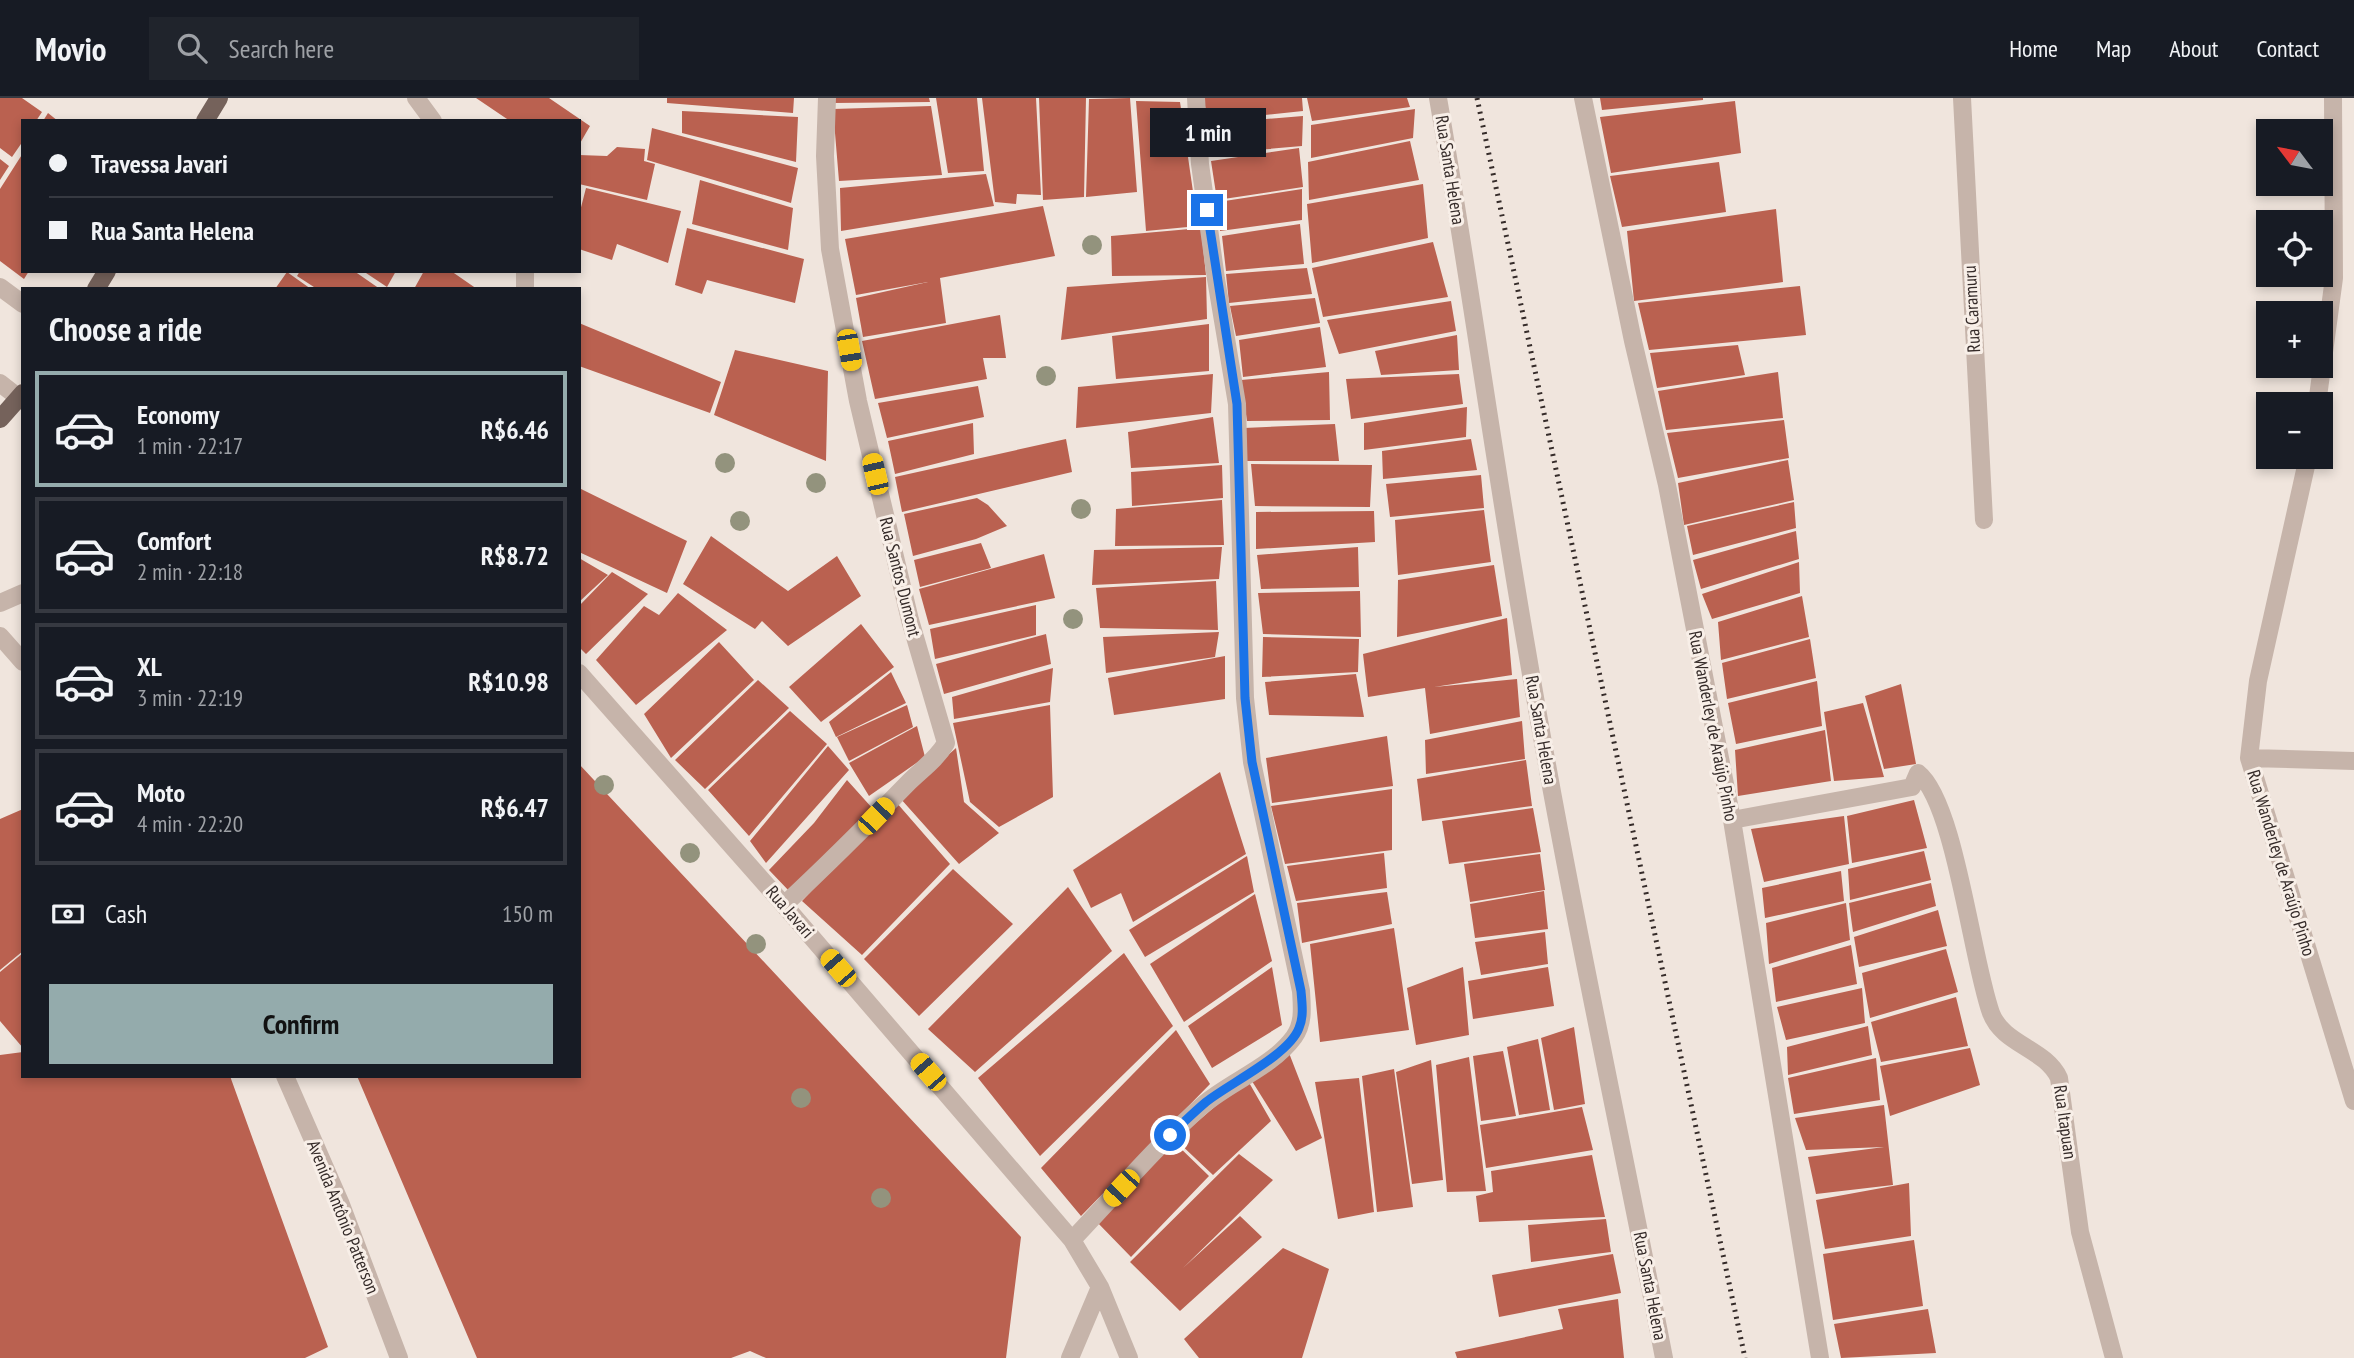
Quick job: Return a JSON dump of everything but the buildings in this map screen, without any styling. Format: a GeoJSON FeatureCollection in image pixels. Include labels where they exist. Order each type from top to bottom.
{"type":"FeatureCollection","features":[{"type":"Feature","properties":{"kind":"main road"},"geometry":{"type":"LineString","coordinates":[[206,119],[219,98]]}},
{"type":"Feature","properties":{"kind":"main road"},"geometry":{"type":"LineString","coordinates":[[0,419],[21,398]]}},
{"type":"Feature","properties":{"kind":"street"},"geometry":{"type":"LineString","coordinates":[[416,98],[432,119]]}},
{"type":"Feature","properties":{"kind":"street","name":"Rua Santos Dumont"},"geometry":{"type":"LineString","coordinates":[[784,905],[920,770],[940,754],[946,743],[910,620],[858,401],[830,249],[825,156],[827,98]]}},
{"type":"Feature","properties":{"kind":"street"},"geometry":{"type":"LineString","coordinates":[[1072,1240],[1170,1135],[1205,1103],[1267,1061],[1292,1040],[1299,1028],[1302,1013],[1301,991],[1252,762],[1245,698],[1237,404],[1200,164],[1196,98]]}},
{"type":"Feature","properties":{"kind":"street","name":"Rua Santa Helena"},"geometry":{"type":"LineString","coordinates":[[1438,98],[1527,652],[1591,1002],[1628,1171],[1664,1358]]}},
{"type":"Feature","properties":{"kind":"street","name":"Rua Wanderley de Araújo Pinho"},"geometry":{"type":"LineString","coordinates":[[1583,98],[1633,341],[1667,485],[1732,820],[1820,1358]]}},
{"type":"Feature","properties":{"kind":"street","name":"Rua Caramuru"},"geometry":{"type":"LineString","coordinates":[[1962,98],[1984,520]]}},
{"type":"Feature","properties":{"kind":"street"},"geometry":{"type":"LineString","coordinates":[[2319,392],[2334,278],[2333,98]]}},
{"type":"Feature","properties":{"kind":"street"},"geometry":{"type":"LineString","coordinates":[[0,287],[21,303]]}},
{"type":"Feature","properties":{"kind":"street"},"geometry":{"type":"LineString","coordinates":[[0,383],[21,396]]}},
{"type":"Feature","properties":{"kind":"street","name":"Rua Wanderley de Araújo Pinho"},"geometry":{"type":"LineString","coordinates":[[2305,469],[2258,681],[2249,758],[2354,1101]]}},
{"type":"Feature","properties":{"kind":"street"},"geometry":{"type":"LineString","coordinates":[[0,604],[21,594]]}},
{"type":"Feature","properties":{"kind":"street"},"geometry":{"type":"LineString","coordinates":[[0,636],[21,660]]}},
{"type":"Feature","properties":{"kind":"street","name":"Rua Javari"},"geometry":{"type":"LineString","coordinates":[[581,675],[784,905],[1072,1240],[1100,1287],[1129,1358]]}},
{"type":"Feature","properties":{"kind":"street"},"geometry":{"type":"LineString","coordinates":[[2249,758],[2354,761]]}},
{"type":"Feature","properties":{"kind":"street","name":"Rua Itapuan"},"geometry":{"type":"LineString","coordinates":[[1732,820],[1912,787],[1918,773],[1931,787],[1943,814],[1977,965],[1992,1016],[2012,1038],[2054,1066],[2059,1078],[2080,1232],[2113,1358]]}},
{"type":"Feature","properties":{"kind":"street","name":"Avenida Antônio Patterson"},"geometry":{"type":"LineString","coordinates":[[286,1078],[340,1202],[400,1358]]}},
{"type":"Feature","properties":{"kind":"street"},"geometry":{"type":"LineString","coordinates":[[1070,1358],[1100,1287]]}},
{"type":"Feature","properties":{"kind":"railway"},"geometry":{"type":"LineString","coordinates":[[1477,98],[1745,1358]]}},
{"type":"Feature","properties":{"kind":"route"},"geometry":{"type":"LineString","coordinates":[[1170,1135],[1205,1103],[1267,1061],[1292,1040],[1299,1028],[1302,1013],[1301,991],[1252,762],[1245,698],[1237,404],[1207,210]]}}]}
